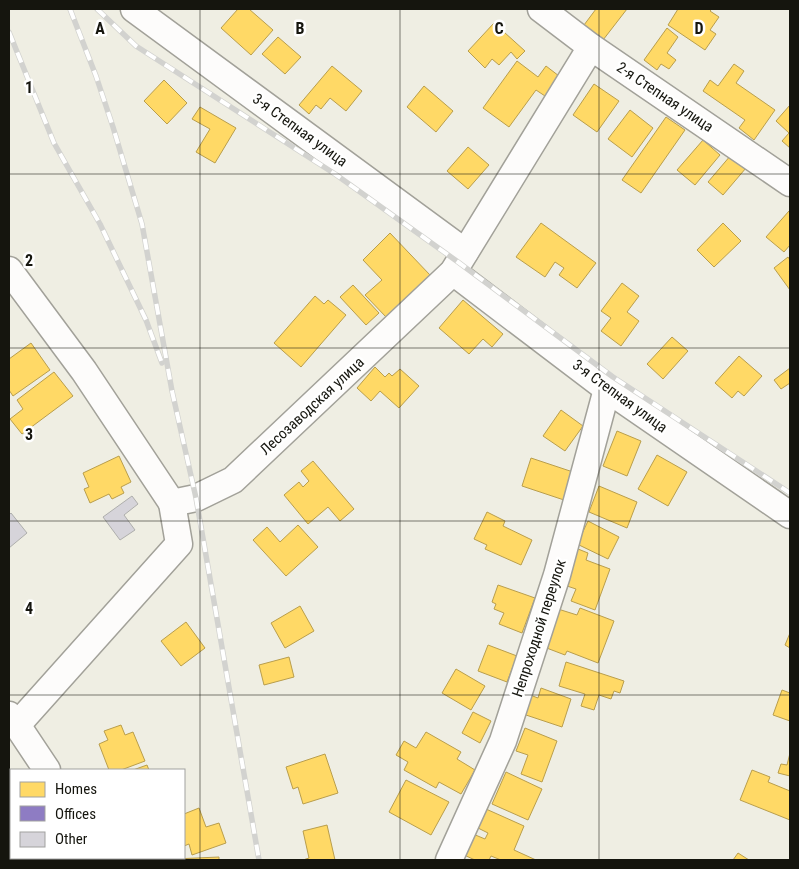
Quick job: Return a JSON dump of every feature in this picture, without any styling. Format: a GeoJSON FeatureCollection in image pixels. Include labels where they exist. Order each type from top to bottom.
{"type":"FeatureCollection","features":[{"type":"Feature","properties":{"kind":"street","name":"3-я Степная улица"},"geometry":{"type":"LineString","coordinates":[[134,9],[459,262],[607,389],[790,515]]}},
{"type":"Feature","properties":{"kind":"street","name":"2-я Степная улица"},"geometry":{"type":"LineString","coordinates":[[541,9],[591,47],[789,179]]}},
{"type":"Feature","properties":{"kind":"street","name":"Лесозаводская улица"},"geometry":{"type":"LineString","coordinates":[[172,503],[196,498],[233,480],[459,262],[591,47]]}},
{"type":"Feature","properties":{"kind":"street"},"geometry":{"type":"LineString","coordinates":[[9,270],[84,371],[172,503],[179,544],[13,720],[46,769]]}},
{"type":"Feature","properties":{"kind":"street","name":"Непроходной переулок"},"geometry":{"type":"LineString","coordinates":[[449,860],[502,740],[557,575],[607,389]]}},
{"type":"Feature","properties":{"kind":"building: Homes"},"geometry":{"type":"Polygon","coordinates":[[[238,9],[249,9],[273,30],[251,55],[221,28],[238,9]]]}},
{"type":"Feature","properties":{"kind":"building: Homes"},"geometry":{"type":"Polygon","coordinates":[[[596,9],[627,9],[603,40],[584,25],[596,9]]]}},
{"type":"Feature","properties":{"kind":"building: Homes"},"geometry":{"type":"Polygon","coordinates":[[[678,9],[712,9],[710,11],[719,17],[710,30],[716,34],[705,50],[668,25],[678,9]]]}},
{"type":"Feature","properties":{"kind":"building: Homes"},"geometry":{"type":"Polygon","coordinates":[[[494,23],[525,51],[517,59],[511,52],[499,65],[492,59],[485,68],[468,51],[494,23]]]}},
{"type":"Feature","properties":{"kind":"building: Homes"},"geometry":{"type":"Polygon","coordinates":[[[667,28],[678,37],[667,53],[676,60],[669,69],[661,64],[657,70],[644,60],[667,28]]]}},
{"type":"Feature","properties":{"kind":"building: Homes"},"geometry":{"type":"Polygon","coordinates":[[[278,37],[301,57],[285,74],[262,54],[278,37]]]}},
{"type":"Feature","properties":{"kind":"building: Homes"},"geometry":{"type":"Polygon","coordinates":[[[517,61],[538,77],[546,66],[559,76],[548,98],[536,90],[509,127],[483,108],[517,61]]]}},
{"type":"Feature","properties":{"kind":"building: Homes"},"geometry":{"type":"Polygon","coordinates":[[[734,64],[744,71],[736,83],[775,110],[754,140],[739,128],[745,120],[703,91],[710,80],[718,86],[734,64]]]}},
{"type":"Feature","properties":{"kind":"building: Homes"},"geometry":{"type":"Polygon","coordinates":[[[332,66],[362,91],[346,111],[330,98],[321,109],[316,105],[309,114],[299,105],[332,66]]]}},
{"type":"Feature","properties":{"kind":"building: Homes"},"geometry":{"type":"Polygon","coordinates":[[[164,80],[187,103],[167,124],[144,101],[164,80]]]}},
{"type":"Feature","properties":{"kind":"building: Homes"},"geometry":{"type":"Polygon","coordinates":[[[594,84],[619,101],[597,132],[573,115],[594,84]]]}},
{"type":"Feature","properties":{"kind":"building: Homes"},"geometry":{"type":"Polygon","coordinates":[[[424,86],[453,111],[436,132],[407,107],[424,86]]]}},
{"type":"Feature","properties":{"kind":"building: Homes"},"geometry":{"type":"Polygon","coordinates":[[[790,105],[790,148],[782,141],[789,133],[776,121],[790,105]]]}},
{"type":"Feature","properties":{"kind":"building: Homes"},"geometry":{"type":"Polygon","coordinates":[[[200,107],[236,128],[215,163],[196,152],[210,129],[192,119],[200,107]]]}},
{"type":"Feature","properties":{"kind":"building: Homes"},"geometry":{"type":"Polygon","coordinates":[[[630,110],[653,128],[632,157],[608,139],[630,110]]]}},
{"type":"Feature","properties":{"kind":"building: Homes"},"geometry":{"type":"Polygon","coordinates":[[[666,117],[685,130],[641,193],[622,180],[666,117]]]}},
{"type":"Feature","properties":{"kind":"building: Homes"},"geometry":{"type":"Polygon","coordinates":[[[703,140],[720,155],[695,185],[677,170],[703,140]]]}},
{"type":"Feature","properties":{"kind":"building: Homes"},"geometry":{"type":"Polygon","coordinates":[[[468,147],[489,165],[468,189],[447,171],[468,147]]]}},
{"type":"Feature","properties":{"kind":"building: Homes"},"geometry":{"type":"Polygon","coordinates":[[[731,155],[746,168],[723,195],[708,182],[731,155]]]}},
{"type":"Feature","properties":{"kind":"building: Homes"},"geometry":{"type":"Polygon","coordinates":[[[789,211],[790,245],[784,252],[766,237],[789,211]]]}},
{"type":"Feature","properties":{"kind":"building: Homes"},"geometry":{"type":"Polygon","coordinates":[[[541,223],[596,263],[577,288],[559,275],[564,268],[555,262],[545,277],[516,257],[541,223]]]}},
{"type":"Feature","properties":{"kind":"building: Homes"},"geometry":{"type":"Polygon","coordinates":[[[723,223],[741,241],[714,267],[697,250],[723,223]]]}},
{"type":"Feature","properties":{"kind":"building: Homes"},"geometry":{"type":"Polygon","coordinates":[[[390,233],[430,275],[386,317],[365,295],[382,280],[363,260],[390,233]]]}},
{"type":"Feature","properties":{"kind":"building: Homes"},"geometry":{"type":"Polygon","coordinates":[[[788,257],[790,260],[790,290],[774,268],[788,257]]]}},
{"type":"Feature","properties":{"kind":"building: Homes"},"geometry":{"type":"Polygon","coordinates":[[[622,283],[639,296],[627,312],[639,321],[621,346],[601,331],[611,318],[601,311],[622,283]]]}},
{"type":"Feature","properties":{"kind":"building: Homes"},"geometry":{"type":"Polygon","coordinates":[[[353,285],[379,313],[366,325],[340,297],[353,285]]]}},
{"type":"Feature","properties":{"kind":"building: Homes"},"geometry":{"type":"Polygon","coordinates":[[[315,296],[324,304],[328,300],[346,315],[301,367],[274,343],[315,296]]]}},
{"type":"Feature","properties":{"kind":"building: Homes"},"geometry":{"type":"Polygon","coordinates":[[[463,300],[503,334],[492,347],[483,339],[469,354],[439,328],[463,300]]]}},
{"type":"Feature","properties":{"kind":"building: Homes"},"geometry":{"type":"Polygon","coordinates":[[[672,337],[688,351],[663,379],[647,364],[672,337]]]}},
{"type":"Feature","properties":{"kind":"building: Homes"},"geometry":{"type":"Polygon","coordinates":[[[31,343],[50,370],[13,396],[9,390],[9,359],[31,343]]]}},
{"type":"Feature","properties":{"kind":"building: Homes"},"geometry":{"type":"Polygon","coordinates":[[[739,356],[762,376],[744,396],[738,391],[732,398],[715,383],[739,356]]]}},
{"type":"Feature","properties":{"kind":"building: Homes"},"geometry":{"type":"Polygon","coordinates":[[[375,367],[385,377],[389,373],[392,376],[400,369],[419,386],[399,408],[380,391],[371,401],[357,388],[375,367]]]}},
{"type":"Feature","properties":{"kind":"building: Homes"},"geometry":{"type":"Polygon","coordinates":[[[790,368],[790,383],[781,389],[774,380],[790,368]]]}},
{"type":"Feature","properties":{"kind":"building: Homes"},"geometry":{"type":"Polygon","coordinates":[[[54,372],[73,396],[22,434],[10,419],[23,409],[17,400],[54,372]]]}},
{"type":"Feature","properties":{"kind":"building: Homes"},"geometry":{"type":"Polygon","coordinates":[[[561,410],[583,426],[565,451],[543,436],[561,410]]]}},
{"type":"Feature","properties":{"kind":"building: Homes"},"geometry":{"type":"Polygon","coordinates":[[[617,431],[641,441],[627,476],[603,466],[617,431]]]}},
{"type":"Feature","properties":{"kind":"building: Homes"},"geometry":{"type":"Polygon","coordinates":[[[657,455],[687,472],[668,506],[638,489],[657,455]]]}},
{"type":"Feature","properties":{"kind":"building: Homes"},"geometry":{"type":"Polygon","coordinates":[[[119,456],[131,482],[121,487],[124,493],[112,499],[109,494],[90,503],[84,489],[89,487],[83,473],[119,456]]]}},
{"type":"Feature","properties":{"kind":"building: Homes"},"geometry":{"type":"Polygon","coordinates":[[[531,458],[573,472],[564,500],[522,486],[531,458]]]}},
{"type":"Feature","properties":{"kind":"building: Homes"},"geometry":{"type":"Polygon","coordinates":[[[313,461],[354,509],[340,521],[328,507],[308,524],[284,495],[299,482],[303,487],[309,481],[301,471],[313,461]]]}},
{"type":"Feature","properties":{"kind":"building: Homes"},"geometry":{"type":"Polygon","coordinates":[[[599,486],[637,502],[627,528],[589,512],[599,486]]]}},
{"type":"Feature","properties":{"kind":"building: Homes"},"geometry":{"type":"Polygon","coordinates":[[[487,512],[505,521],[503,526],[532,540],[521,565],[485,549],[487,545],[474,539],[487,512]]]}},
{"type":"Feature","properties":{"kind":"building: Homes"},"geometry":{"type":"Polygon","coordinates":[[[588,521],[619,537],[608,559],[577,544],[588,521]]]}},
{"type":"Feature","properties":{"kind":"building: Homes"},"geometry":{"type":"Polygon","coordinates":[[[298,525],[318,547],[286,576],[253,540],[267,527],[280,542],[298,525]]]}},
{"type":"Feature","properties":{"kind":"building: Homes"},"geometry":{"type":"Polygon","coordinates":[[[578,549],[588,553],[586,560],[610,569],[595,610],[571,601],[576,589],[564,585],[578,549]]]}},
{"type":"Feature","properties":{"kind":"building: Homes"},"geometry":{"type":"Polygon","coordinates":[[[498,585],[535,598],[522,633],[499,624],[504,613],[494,609],[496,604],[492,602],[498,585]]]}},
{"type":"Feature","properties":{"kind":"building: Homes"},"geometry":{"type":"Polygon","coordinates":[[[300,606],[314,631],[285,648],[271,623],[300,606]]]}},
{"type":"Feature","properties":{"kind":"building: Homes"},"geometry":{"type":"Polygon","coordinates":[[[580,608],[614,621],[598,663],[567,651],[565,655],[544,647],[558,609],[577,615],[580,608]]]}},
{"type":"Feature","properties":{"kind":"building: Homes"},"geometry":{"type":"Polygon","coordinates":[[[186,622],[205,648],[181,666],[161,641],[186,622]]]}},
{"type":"Feature","properties":{"kind":"building: Homes"},"geometry":{"type":"Polygon","coordinates":[[[790,633],[790,648],[785,645],[790,633]]]}},
{"type":"Feature","properties":{"kind":"building: Homes"},"geometry":{"type":"Polygon","coordinates":[[[488,645],[517,656],[507,682],[478,671],[488,645]]]}},
{"type":"Feature","properties":{"kind":"building: Homes"},"geometry":{"type":"Polygon","coordinates":[[[289,657],[294,677],[264,685],[259,665],[289,657]]]}},
{"type":"Feature","properties":{"kind":"building: Homes"},"geometry":{"type":"Polygon","coordinates":[[[566,662],[624,681],[620,693],[614,691],[611,699],[599,695],[594,710],[581,706],[585,694],[559,686],[566,662]]]}},
{"type":"Feature","properties":{"kind":"building: Homes"},"geometry":{"type":"Polygon","coordinates":[[[456,669],[485,686],[471,710],[442,693],[456,669]]]}},
{"type":"Feature","properties":{"kind":"building: Homes"},"geometry":{"type":"Polygon","coordinates":[[[541,688],[571,699],[562,727],[523,714],[530,695],[538,698],[541,688]]]}},
{"type":"Feature","properties":{"kind":"building: Homes"},"geometry":{"type":"Polygon","coordinates":[[[782,690],[790,693],[790,721],[773,715],[782,690]]]}},
{"type":"Feature","properties":{"kind":"building: Homes"},"geometry":{"type":"Polygon","coordinates":[[[473,712],[491,721],[480,743],[462,733],[473,712]]]}},
{"type":"Feature","properties":{"kind":"building: Homes"},"geometry":{"type":"Polygon","coordinates":[[[121,725],[125,735],[133,732],[145,761],[124,769],[109,769],[99,744],[108,740],[104,731],[121,725]]]}},
{"type":"Feature","properties":{"kind":"building: Homes"},"geometry":{"type":"Polygon","coordinates":[[[525,728],[557,741],[542,782],[521,774],[528,755],[516,751],[525,728]]]}},
{"type":"Feature","properties":{"kind":"building: Homes"},"geometry":{"type":"Polygon","coordinates":[[[426,732],[461,752],[457,759],[475,770],[461,794],[439,782],[436,788],[404,770],[408,762],[396,755],[404,741],[416,748],[426,732]]]}},
{"type":"Feature","properties":{"kind":"building: Homes"},"geometry":{"type":"Polygon","coordinates":[[[790,753],[790,776],[778,773],[781,764],[787,765],[790,753]]]}},
{"type":"Feature","properties":{"kind":"building: Homes"},"geometry":{"type":"Polygon","coordinates":[[[325,754],[338,793],[303,804],[298,787],[293,789],[286,767],[325,754]]]}},
{"type":"Feature","properties":{"kind":"building: Homes"},"geometry":{"type":"Polygon","coordinates":[[[147,765],[149,769],[136,769],[147,765]]]}},
{"type":"Feature","properties":{"kind":"building: Homes"},"geometry":{"type":"Polygon","coordinates":[[[752,770],[770,777],[768,782],[790,791],[790,820],[740,800],[752,770]]]}},
{"type":"Feature","properties":{"kind":"building: Homes"},"geometry":{"type":"Polygon","coordinates":[[[506,772],[542,789],[528,820],[492,804],[506,772]]]}},
{"type":"Feature","properties":{"kind":"building: Homes"},"geometry":{"type":"Polygon","coordinates":[[[406,780],[449,802],[431,835],[389,812],[406,780]]]}},
{"type":"Feature","properties":{"kind":"building: Homes"},"geometry":{"type":"Polygon","coordinates":[[[199,808],[206,827],[219,823],[226,843],[192,855],[189,844],[185,846],[185,814],[199,808]]]}},
{"type":"Feature","properties":{"kind":"building: Homes"},"geometry":{"type":"Polygon","coordinates":[[[486,809],[524,826],[514,850],[536,860],[501,860],[491,856],[489,860],[475,860],[464,855],[473,834],[485,839],[488,833],[478,828],[486,809]]]}},
{"type":"Feature","properties":{"kind":"building: Homes"},"geometry":{"type":"Polygon","coordinates":[[[327,825],[335,860],[303,860],[309,858],[303,831],[327,825]]]}},
{"type":"Feature","properties":{"kind":"building: Homes"},"geometry":{"type":"Polygon","coordinates":[[[738,853],[749,860],[733,860],[738,853]]]}},
{"type":"Feature","properties":{"kind":"building: Homes"},"geometry":{"type":"Polygon","coordinates":[[[219,857],[219,860],[174,860],[219,857]]]}},
{"type":"Feature","properties":{"kind":"building: Offices"},"geometry":{"type":"Polygon","coordinates":[[[10,779],[10,859],[13,860],[9,860],[10,779]]]}},
{"type":"Feature","properties":{"kind":"building: Other"},"geometry":{"type":"Polygon","coordinates":[[[132,496],[138,504],[124,515],[135,530],[120,540],[103,517],[132,496]]]}},
{"type":"Feature","properties":{"kind":"building: Other"},"geometry":{"type":"Polygon","coordinates":[[[11,513],[27,533],[9,548],[9,515],[11,513]]]}},
{"type":"Feature","properties":{"kind":"railway"},"geometry":{"type":"LineString","coordinates":[[70,9],[96,76],[142,224],[172,391],[196,498],[259,860]]}},
{"type":"Feature","properties":{"kind":"railway"},"geometry":{"type":"LineString","coordinates":[[97,9],[136,46],[335,174],[613,377],[790,493]]}},
{"type":"Feature","properties":{"kind":"railway"},"geometry":{"type":"LineString","coordinates":[[9,32],[54,143],[100,224],[146,320],[162,363]]}}]}
